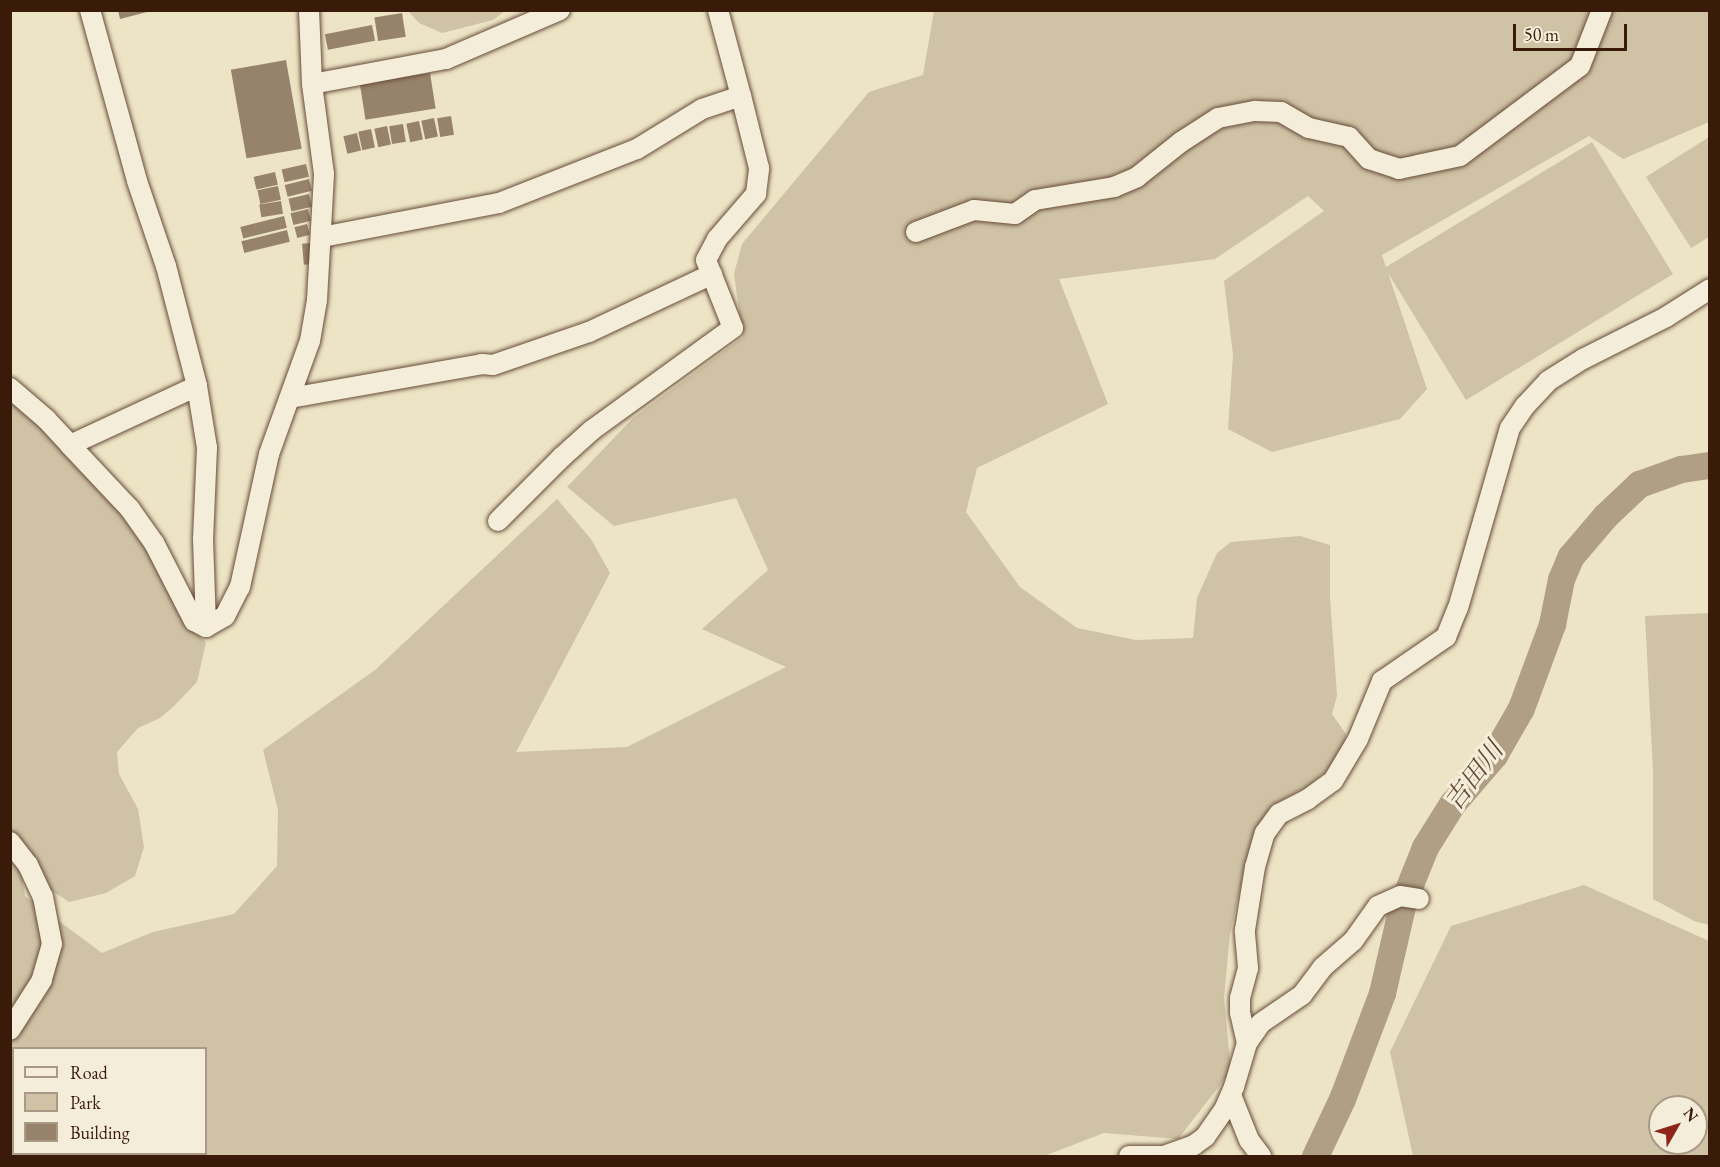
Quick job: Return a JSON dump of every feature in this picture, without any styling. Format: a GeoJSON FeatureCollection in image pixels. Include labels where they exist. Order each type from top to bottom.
{"type":"FeatureCollection","features":[{"type":"Feature","properties":{"kind":"street"},"geometry":{"type":"LineString","coordinates":[[90,10],[136,181],[166,266],[197,386],[207,448],[203,539],[206,627]]}},
{"type":"Feature","properties":{"kind":"street"},"geometry":{"type":"LineString","coordinates":[[206,627],[225,616],[240,587],[269,454],[310,341],[317,300],[324,174],[312,84],[309,10]]}},
{"type":"Feature","properties":{"kind":"street"},"geometry":{"type":"LineString","coordinates":[[312,84],[446,59],[560,10]]}},
{"type":"Feature","properties":{"kind":"street"},"geometry":{"type":"LineString","coordinates":[[498,521],[592,430],[733,328],[706,260],[708,252],[756,194],[759,168],[718,10]]}},
{"type":"Feature","properties":{"kind":"street"},"geometry":{"type":"LineString","coordinates":[[916,232],[974,210],[1015,214],[1035,200],[1114,187],[1137,177],[1181,142],[1218,118],[1255,111],[1281,112],[1309,128],[1349,137],[1369,159],[1399,169],[1461,156],[1580,66],[1602,10]]}},
{"type":"Feature","properties":{"kind":"street"},"geometry":{"type":"LineString","coordinates":[[322,237],[499,203],[637,149],[702,109],[741,96]]}},
{"type":"Feature","properties":{"kind":"street"},"geometry":{"type":"LineString","coordinates":[[290,398],[482,364],[493,365],[589,332],[712,274]]}},
{"type":"Feature","properties":{"kind":"street"},"geometry":{"type":"LineString","coordinates":[[1247,1043],[1240,998],[1248,968],[1245,930],[1255,867],[1265,833],[1279,814],[1316,794],[1333,781],[1358,739],[1382,681],[1446,637],[1458,608],[1510,428],[1525,406],[1548,381],[1583,359],[1666,317],[1710,289]]}},
{"type":"Feature","properties":{"kind":"street"},"geometry":{"type":"LineString","coordinates":[[70,445],[197,386]]}},
{"type":"Feature","properties":{"kind":"street"},"geometry":{"type":"LineString","coordinates":[[10,388],[46,419],[130,509],[154,543],[194,621],[206,627]]}},
{"type":"Feature","properties":{"kind":"street"},"geometry":{"type":"LineString","coordinates":[[10,842],[28,865],[43,897],[51,927],[52,944],[42,980],[10,1030]]}},
{"type":"Feature","properties":{"kind":"street"},"geometry":{"type":"LineString","coordinates":[[1129,1156],[1165,1156],[1194,1145],[1205,1137],[1231,1095],[1247,1043],[1261,1023],[1302,995],[1323,967],[1353,941],[1378,906],[1400,896],[1419,899]]}},
{"type":"Feature","properties":{"kind":"street"},"geometry":{"type":"LineString","coordinates":[[1231,1095],[1249,1140],[1261,1156]]}},
{"type":"Feature","properties":{"kind":"green space"},"geometry":{"type":"Polygon","coordinates":[[[408,11],[505,11],[493,20],[442,33],[419,23],[408,11]]]}},
{"type":"Feature","properties":{"kind":"green space"},"geometry":{"type":"Polygon","coordinates":[[[934,11],[1709,11],[1709,122],[1623,159],[1589,136],[1382,255],[1386,267],[1592,142],[1673,274],[1466,400],[1388,273],[1427,389],[1400,419],[1272,452],[1228,429],[1233,355],[1224,281],[1324,211],[1308,196],[1215,259],[1059,279],[1108,404],[977,468],[966,512],[1020,587],[1077,628],[1136,640],[1193,638],[1197,598],[1217,553],[1231,542],[1300,536],[1330,545],[1330,597],[1337,696],[1332,714],[1346,734],[1342,758],[1307,787],[1278,802],[1253,836],[1230,933],[1224,998],[1231,1071],[1178,1139],[1104,1133],[1044,1156],[11,1156],[10,396],[81,466],[157,554],[187,627],[206,642],[197,682],[160,718],[138,728],[117,752],[119,774],[138,809],[144,847],[135,876],[106,893],[69,902],[43,885],[15,835],[25,896],[102,953],[153,932],[234,914],[277,866],[278,810],[263,750],[375,670],[557,499],[591,539],[610,573],[516,752],[627,747],[786,667],[702,629],[768,570],[736,498],[614,526],[567,487],[633,418],[743,337],[734,274],[742,244],[869,92],[923,75],[934,11]]]}},
{"type":"Feature","properties":{"kind":"green space"},"geometry":{"type":"Polygon","coordinates":[[[1709,137],[1709,237],[1691,248],[1646,177],[1709,137]]]}},
{"type":"Feature","properties":{"kind":"green space"},"geometry":{"type":"Polygon","coordinates":[[[1710,613],[1709,925],[1694,921],[1653,899],[1653,772],[1645,616],[1710,613]]]}},
{"type":"Feature","properties":{"kind":"green space"},"geometry":{"type":"Polygon","coordinates":[[[1584,885],[1709,941],[1709,1156],[1413,1156],[1390,1052],[1451,926],[1584,885]]]}},
{"type":"Feature","properties":{"kind":"building"},"geometry":{"type":"Polygon","coordinates":[[[118,10],[151,10],[151,11],[120,19],[118,10]]]}},
{"type":"Feature","properties":{"kind":"building"},"geometry":{"type":"Polygon","coordinates":[[[402,13],[406,37],[378,41],[374,17],[402,13]]]}},
{"type":"Feature","properties":{"kind":"building"},"geometry":{"type":"Polygon","coordinates":[[[372,25],[375,41],[328,50],[325,34],[372,25]]]}},
{"type":"Feature","properties":{"kind":"building"},"geometry":{"type":"Polygon","coordinates":[[[286,60],[302,149],[246,158],[231,70],[286,60]]]}},
{"type":"Feature","properties":{"kind":"building"},"geometry":{"type":"Polygon","coordinates":[[[430,73],[436,109],[366,120],[360,84],[430,73]]]}},
{"type":"Feature","properties":{"kind":"building"},"geometry":{"type":"Polygon","coordinates":[[[451,116],[454,135],[440,137],[437,118],[451,116]]]}},
{"type":"Feature","properties":{"kind":"building"},"geometry":{"type":"Polygon","coordinates":[[[434,118],[438,137],[425,139],[421,121],[434,118]]]}},
{"type":"Feature","properties":{"kind":"building"},"geometry":{"type":"Polygon","coordinates":[[[419,121],[423,140],[410,142],[406,124],[419,121]]]}},
{"type":"Feature","properties":{"kind":"building"},"geometry":{"type":"Polygon","coordinates":[[[403,124],[406,142],[392,144],[389,126],[403,124]]]}},
{"type":"Feature","properties":{"kind":"building"},"geometry":{"type":"Polygon","coordinates":[[[387,126],[391,145],[378,147],[374,129],[387,126]]]}},
{"type":"Feature","properties":{"kind":"building"},"geometry":{"type":"Polygon","coordinates":[[[371,129],[375,148],[362,150],[358,132],[371,129]]]}},
{"type":"Feature","properties":{"kind":"building"},"geometry":{"type":"Polygon","coordinates":[[[357,133],[361,151],[347,154],[343,136],[357,133]]]}},
{"type":"Feature","properties":{"kind":"building"},"geometry":{"type":"Polygon","coordinates":[[[306,164],[309,177],[285,182],[282,170],[306,164]]]}},
{"type":"Feature","properties":{"kind":"building"},"geometry":{"type":"Polygon","coordinates":[[[275,172],[278,185],[256,190],[254,177],[275,172]]]}},
{"type":"Feature","properties":{"kind":"building"},"geometry":{"type":"Polygon","coordinates":[[[309,179],[312,191],[288,197],[285,185],[309,179]]]}},
{"type":"Feature","properties":{"kind":"building"},"geometry":{"type":"Polygon","coordinates":[[[278,186],[281,200],[260,204],[257,190],[278,186]]]}},
{"type":"Feature","properties":{"kind":"building"},"geometry":{"type":"Polygon","coordinates":[[[309,194],[312,207],[291,211],[289,199],[309,194]]]}},
{"type":"Feature","properties":{"kind":"building"},"geometry":{"type":"Polygon","coordinates":[[[281,201],[283,214],[261,217],[259,204],[281,201]]]}},
{"type":"Feature","properties":{"kind":"building"},"geometry":{"type":"Polygon","coordinates":[[[308,209],[311,221],[293,225],[291,213],[308,209]]]}},
{"type":"Feature","properties":{"kind":"building"},"geometry":{"type":"Polygon","coordinates":[[[284,216],[287,228],[243,239],[240,227],[284,216]]]}},
{"type":"Feature","properties":{"kind":"building"},"geometry":{"type":"Polygon","coordinates":[[[307,224],[310,235],[297,238],[294,227],[307,224]]]}},
{"type":"Feature","properties":{"kind":"building"},"geometry":{"type":"Polygon","coordinates":[[[287,230],[290,242],[244,253],[241,241],[287,230]]]}},
{"type":"Feature","properties":{"kind":"building"},"geometry":{"type":"Polygon","coordinates":[[[312,243],[314,264],[304,265],[302,244],[312,243]]]}},
{"type":"Feature","properties":{"kind":"waterway","name":"吉田川"},"geometry":{"type":"LineString","coordinates":[[1315,1156],[1342,1099],[1382,993],[1403,902],[1425,847],[1452,804],[1494,755],[1521,708],[1552,624],[1561,579],[1571,556],[1605,516],[1639,484],[1681,469],[1710,465]]}}]}
